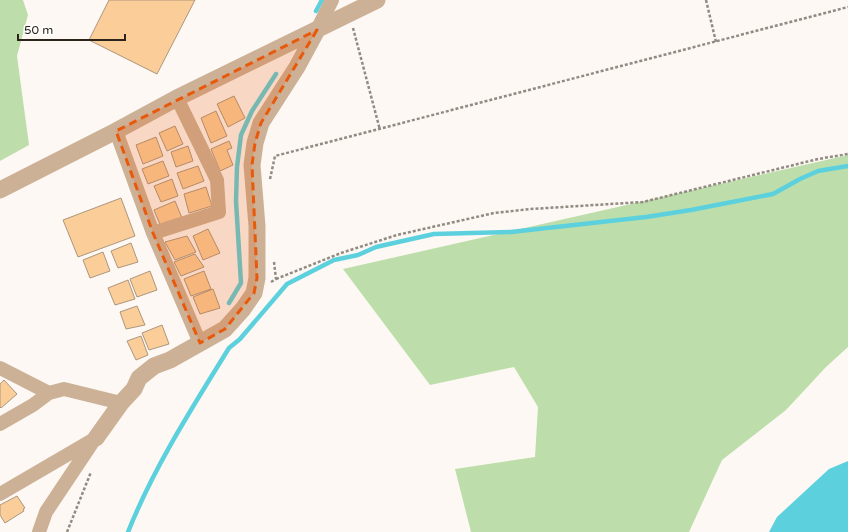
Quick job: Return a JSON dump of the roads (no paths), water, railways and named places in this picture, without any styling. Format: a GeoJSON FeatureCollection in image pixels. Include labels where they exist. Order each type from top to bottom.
{"type":"FeatureCollection","features":[{"type":"Feature","properties":{"kind":"street"},"geometry":{"type":"LineString","coordinates":[[39,532],[46,512],[121,403],[134,389],[139,378],[154,366],[170,360],[225,329],[254,293],[258,266],[257,226],[252,166],[255,143],[261,123],[297,67],[318,30],[332,0]]}},
{"type":"Feature","properties":{"kind":"street"},"geometry":{"type":"LineString","coordinates":[[0,190],[177,98],[377,0]]}},
{"type":"Feature","properties":{"kind":"street"},"geometry":{"type":"LineString","coordinates":[[153,233],[219,212],[217,180],[177,98]]}},
{"type":"Feature","properties":{"kind":"street"},"geometry":{"type":"LineString","coordinates":[[116,131],[153,233],[200,343]]}},
{"type":"Feature","properties":{"kind":"street"},"geometry":{"type":"LineString","coordinates":[[0,368],[49,394]]}},
{"type":"Feature","properties":{"kind":"street"},"geometry":{"type":"LineString","coordinates":[[0,424],[49,394],[64,389],[121,403]]}},
{"type":"Feature","properties":{"kind":"street"},"geometry":{"type":"LineString","coordinates":[[0,494],[96,438]]}},
{"type":"Feature","properties":{"kind":"water"},"geometry":{"type":"Polygon","coordinates":[[[848,461],[848,532],[769,532],[777,517],[829,469],[848,461]]]}},
{"type":"Feature","properties":{"kind":"waterway"},"geometry":{"type":"LineString","coordinates":[[316,11],[322,0]]}},
{"type":"Feature","properties":{"kind":"waterway"},"geometry":{"type":"LineString","coordinates":[[229,303],[241,283],[236,201],[237,167],[241,135],[252,111],[276,74]]}},
{"type":"Feature","properties":{"kind":"waterway"},"geometry":{"type":"LineString","coordinates":[[128,532],[138,508],[162,461],[229,348],[240,339],[287,284],[334,260],[358,255],[376,247],[434,234],[511,232],[646,217],[691,210],[773,194],[818,171],[848,166]]}}]}
